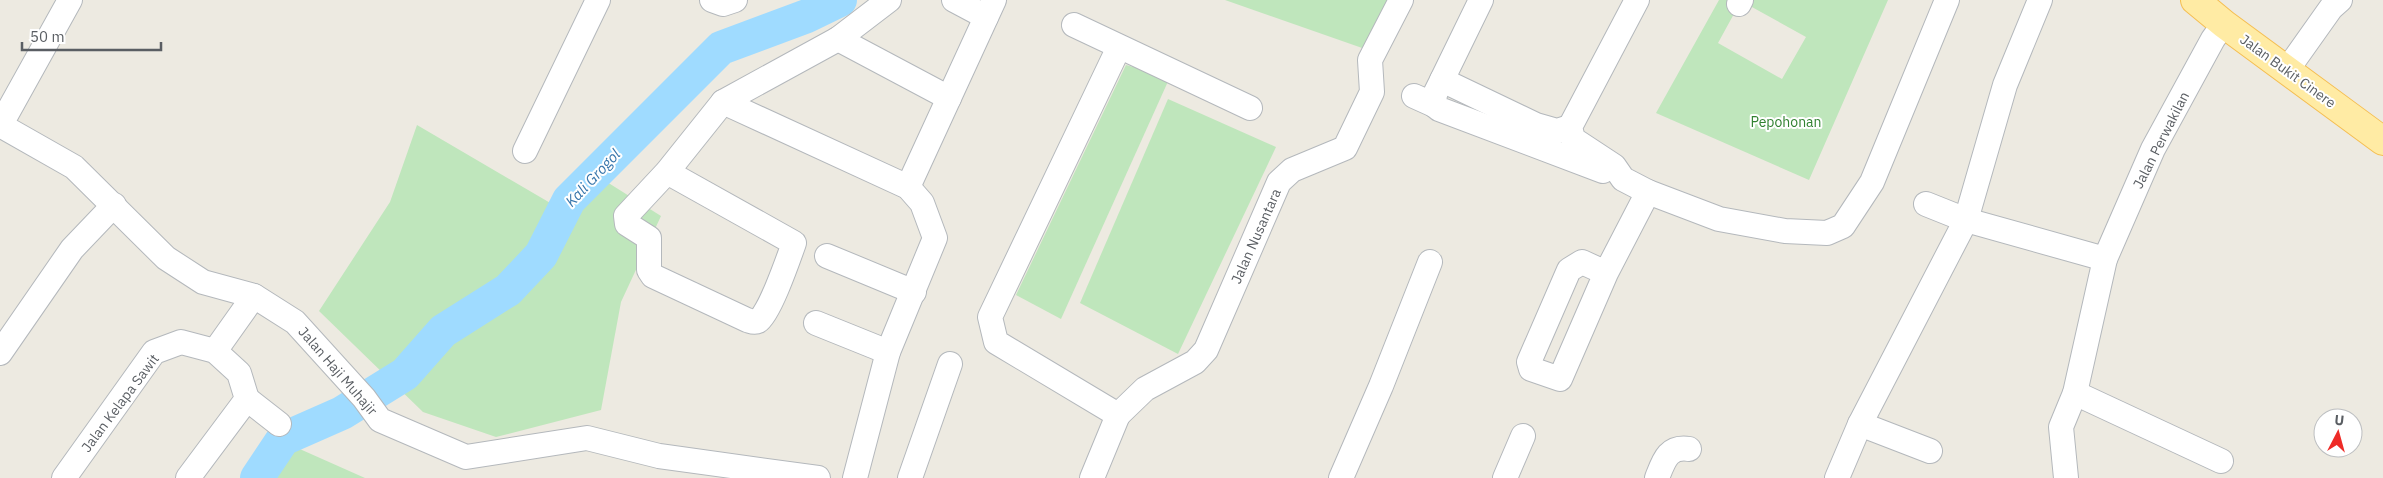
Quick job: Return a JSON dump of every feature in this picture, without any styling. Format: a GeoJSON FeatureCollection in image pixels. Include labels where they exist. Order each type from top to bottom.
{"type":"FeatureCollection","features":[{"type":"Feature","properties":{"kind":"main road","name":"Jalan Bukit Cinere"},"geometry":{"type":"LineString","coordinates":[[2195,0],[2224,24],[2383,141]]}},
{"type":"Feature","properties":{"kind":"street"},"geometry":{"type":"LineString","coordinates":[[0,125],[70,0]]}},
{"type":"Feature","properties":{"kind":"street"},"geometry":{"type":"LineString","coordinates":[[525,152],[598,0]]}},
{"type":"Feature","properties":{"kind":"street"},"geometry":{"type":"LineString","coordinates":[[712,0],[722,4],[735,0]]}},
{"type":"Feature","properties":{"kind":"street"},"geometry":{"type":"LineString","coordinates":[[667,172],[794,243],[769,305],[760,320],[754,322],[747,320],[653,276],[649,270],[649,238],[627,224],[626,216],[667,172],[723,102],[838,39],[889,0]]}},
{"type":"Feature","properties":{"kind":"street"},"geometry":{"type":"LineString","coordinates":[[908,187],[990,9],[954,0]]}},
{"type":"Feature","properties":{"kind":"street","name":"Jalan Nusantara"},"geometry":{"type":"LineString","coordinates":[[1118,415],[1145,389],[1195,362],[1206,350],[1279,182],[1292,170],[1345,148],[1372,92],[1370,60],[1401,0]]}},
{"type":"Feature","properties":{"kind":"street"},"geometry":{"type":"LineString","coordinates":[[1481,0],[1436,94],[1424,100],[1439,109],[1573,139],[1614,166],[1623,179]]}},
{"type":"Feature","properties":{"kind":"street"},"geometry":{"type":"LineString","coordinates":[[1557,136],[1637,0]]}},
{"type":"Feature","properties":{"kind":"street"},"geometry":{"type":"LineString","coordinates":[[1442,80],[1557,136],[1623,179],[1648,192],[1719,219],[1785,231],[1827,233],[1843,226],[1872,182],[1947,0]]}},
{"type":"Feature","properties":{"kind":"street"},"geometry":{"type":"LineString","coordinates":[[1837,478],[1860,424],[1966,220],[2005,85],[2040,0]]}},
{"type":"Feature","properties":{"kind":"street"},"geometry":{"type":"LineString","coordinates":[[2287,70],[2331,8],[2340,0]]}},
{"type":"Feature","properties":{"kind":"street","name":"Jalan Perwakilan"},"geometry":{"type":"LineString","coordinates":[[2066,478],[2061,427],[2075,393],[2105,259],[2153,149],[2213,39],[2224,24]]}},
{"type":"Feature","properties":{"kind":"street"},"geometry":{"type":"LineString","coordinates":[[1074,25],[1250,108]]}},
{"type":"Feature","properties":{"kind":"street"},"geometry":{"type":"LineString","coordinates":[[838,39],[949,98]]}},
{"type":"Feature","properties":{"kind":"street"},"geometry":{"type":"LineString","coordinates":[[1092,478],[1118,415],[996,342],[990,317],[1119,47]]}},
{"type":"Feature","properties":{"kind":"street"},"geometry":{"type":"LineString","coordinates":[[723,102],[908,187],[922,203],[935,238],[888,352],[855,478]]}},
{"type":"Feature","properties":{"kind":"street","name":"Jalan Haji Muhajir"},"geometry":{"type":"LineString","coordinates":[[0,125],[74,167],[166,258],[203,282],[254,296],[295,322],[364,398],[380,420],[466,457],[587,438],[659,456],[818,478]]}},
{"type":"Feature","properties":{"kind":"street"},"geometry":{"type":"LineString","coordinates":[[1606,272],[1648,192]]}},
{"type":"Feature","properties":{"kind":"street"},"geometry":{"type":"LineString","coordinates":[[1926,204],[1966,220],[2105,259]]}},
{"type":"Feature","properties":{"kind":"street"},"geometry":{"type":"LineString","coordinates":[[0,353],[72,249],[114,205]]}},
{"type":"Feature","properties":{"kind":"street"},"geometry":{"type":"LineString","coordinates":[[827,256],[914,292]]}},
{"type":"Feature","properties":{"kind":"street"},"geometry":{"type":"LineString","coordinates":[[1341,478],[1381,386],[1430,262]]}},
{"type":"Feature","properties":{"kind":"street"},"geometry":{"type":"LineString","coordinates":[[254,296],[215,351],[239,373],[247,399],[279,424]]}},
{"type":"Feature","properties":{"kind":"street"},"geometry":{"type":"LineString","coordinates":[[816,323],[888,352]]}},
{"type":"Feature","properties":{"kind":"street","name":"Jalan Kelapa Sawit"},"geometry":{"type":"LineString","coordinates":[[64,478],[154,352],[181,342],[215,351]]}},
{"type":"Feature","properties":{"kind":"street"},"geometry":{"type":"LineString","coordinates":[[910,478],[950,364]]}},
{"type":"Feature","properties":{"kind":"street"},"geometry":{"type":"LineString","coordinates":[[2075,393],[2221,462]]}},
{"type":"Feature","properties":{"kind":"street"},"geometry":{"type":"LineString","coordinates":[[188,478],[247,399]]}},
{"type":"Feature","properties":{"kind":"street"},"geometry":{"type":"LineString","coordinates":[[1860,424],[1930,451]]}},
{"type":"Feature","properties":{"kind":"street"},"geometry":{"type":"LineString","coordinates":[[1505,478],[1524,436]]}},
{"type":"Feature","properties":{"kind":"street"},"geometry":{"type":"LineString","coordinates":[[1657,478],[1665,456],[1679,447],[1689,449]]}},
{"type":"Feature","properties":{"kind":"green space"},"geometry":{"type":"Polygon","coordinates":[[[1225,0],[1392,0],[1365,49],[1225,0]]]}},
{"type":"Feature","properties":{"kind":"green space","name":"Pepohonan"},"geometry":{"type":"Polygon","coordinates":[[[1719,0],[1888,0],[1809,180],[1656,113],[1719,0]],[[1741,1],[1718,43],[1782,79],[1806,37],[1741,1]]]}},
{"type":"Feature","properties":{"kind":"green space"},"geometry":{"type":"Polygon","coordinates":[[[1126,65],[1170,77],[1061,319],[1016,295],[1126,65]]]}},
{"type":"Feature","properties":{"kind":"green space"},"geometry":{"type":"Polygon","coordinates":[[[1168,99],[1276,147],[1178,354],[1080,303],[1168,99]]]}},
{"type":"Feature","properties":{"kind":"green space"},"geometry":{"type":"Polygon","coordinates":[[[417,125],[564,211],[599,177],[661,216],[621,302],[601,410],[496,437],[423,412],[319,311],[390,202],[417,125]]]}},
{"type":"Feature","properties":{"kind":"green space"},"geometry":{"type":"Polygon","coordinates":[[[284,442],[365,478],[267,478],[284,442]]]}},
{"type":"Feature","properties":{"kind":"waterway","name":"Kali Grogol"},"geometry":{"type":"LineString","coordinates":[[257,478],[283,439],[342,413],[405,374],[443,331],[508,290],[541,255],[569,200],[721,48],[807,16],[840,0]]}}]}
